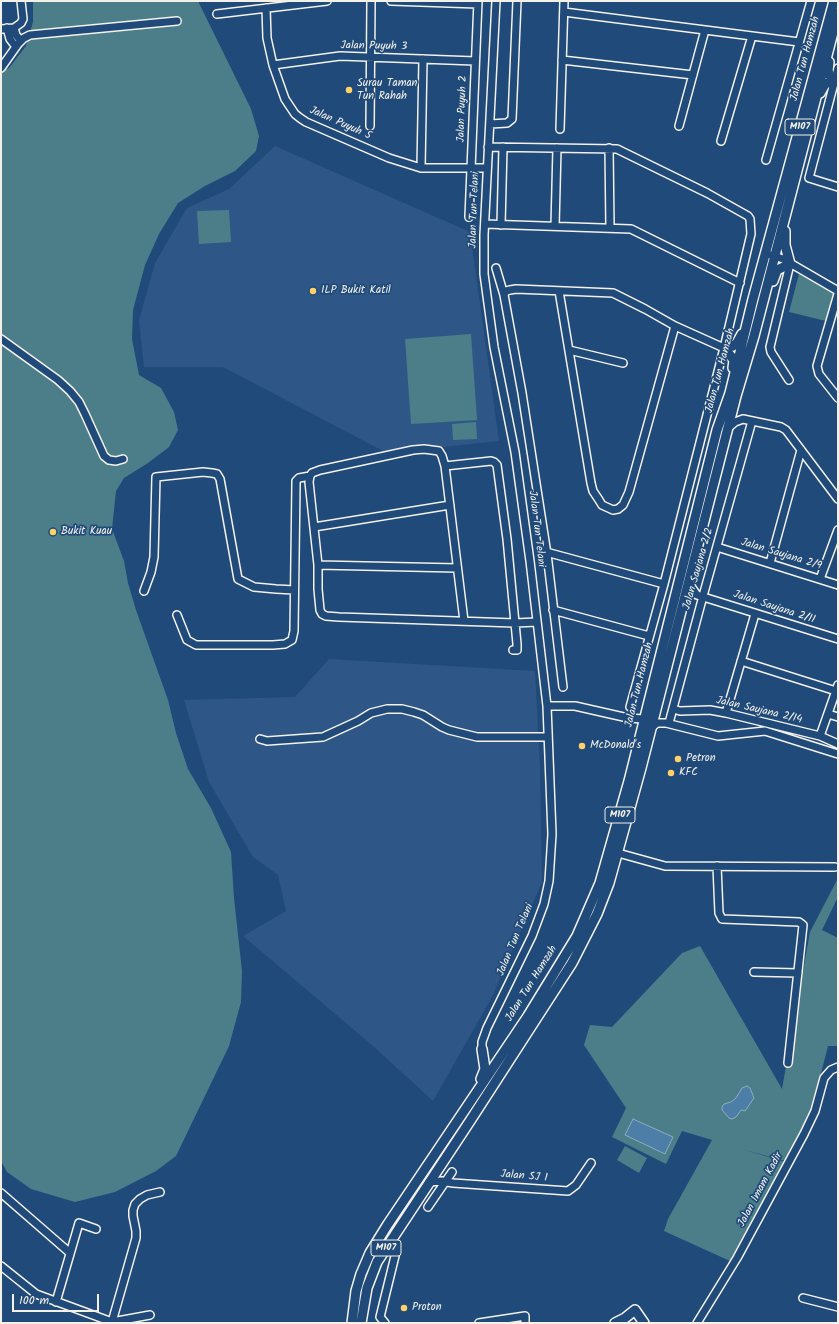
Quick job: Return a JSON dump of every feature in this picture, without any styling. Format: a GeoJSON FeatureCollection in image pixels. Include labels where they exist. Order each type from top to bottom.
{"type":"FeatureCollection","features":[{"type":"Feature","properties":{"kind":"main road","name":"Jalan Tun Hamzah"},"geometry":{"type":"LineString","coordinates":[[352,1323],[356,1291],[361,1274],[377,1241],[528,1016],[577,936],[600,883],[617,826],[717,430],[730,394],[765,253],[834,1]]}},
{"type":"Feature","properties":{"kind":"main road","name":"Jalan Tun Hamzah"},"geometry":{"type":"LineString","coordinates":[[363,1323],[365,1300],[377,1262],[534,1023],[579,950],[597,914],[609,883],[838,13]]}},
{"type":"Feature","properties":{"kind":"main road"},"geometry":{"type":"LineString","coordinates":[[831,41],[828,70],[830,76],[836,82]]}},
{"type":"Feature","properties":{"kind":"main road"},"geometry":{"type":"LineString","coordinates":[[811,117],[825,84],[836,82]]}},
{"type":"Feature","properties":{"kind":"main road"},"geometry":{"type":"LineString","coordinates":[[756,326],[775,273],[777,270],[790,264],[786,253],[784,236],[793,187]]}},
{"type":"Feature","properties":{"kind":"main road"},"geometry":{"type":"LineString","coordinates":[[717,430],[734,360],[724,348],[733,346],[742,335],[753,299]]}},
{"type":"Feature","properties":{"kind":"main road"},"geometry":{"type":"LineString","coordinates":[[482,1049],[484,1055],[494,1058],[528,1016]]}},
{"type":"Feature","properties":{"kind":"main road"},"geometry":{"type":"LineString","coordinates":[[459,1117],[484,1074],[485,1069],[482,1049]]}},
{"type":"Feature","properties":{"kind":"main road"},"geometry":{"type":"LineString","coordinates":[[345,1323],[349,1313],[355,1285],[361,1274]]}},
{"type":"Feature","properties":{"kind":"main road"},"geometry":{"type":"LineString","coordinates":[[615,1323],[625,1318],[635,1310],[644,1323]]}},
{"type":"Feature","properties":{"kind":"street"},"geometry":{"type":"LineString","coordinates":[[7,28],[22,23],[21,1]]}},
{"type":"Feature","properties":{"kind":"street"},"geometry":{"type":"LineString","coordinates":[[217,14],[270,5],[327,1]]}},
{"type":"Feature","properties":{"kind":"street"},"geometry":{"type":"LineString","coordinates":[[370,126],[371,1]]}},
{"type":"Feature","properties":{"kind":"street"},"geometry":{"type":"LineString","coordinates":[[391,1],[478,3]]}},
{"type":"Feature","properties":{"kind":"street","name":"Jalan Tun Telani"},"geometry":{"type":"LineString","coordinates":[[482,1049],[484,1035],[532,936],[544,904],[549,881],[552,834],[547,706],[537,622],[515,452],[494,347],[483,262],[496,1]]}},
{"type":"Feature","properties":{"kind":"street"},"geometry":{"type":"LineString","coordinates":[[490,124],[507,123],[512,118],[517,1]]}},
{"type":"Feature","properties":{"kind":"street"},"geometry":{"type":"LineString","coordinates":[[560,129],[564,1]]}},
{"type":"Feature","properties":{"kind":"street"},"geometry":{"type":"LineString","coordinates":[[766,160],[810,1]]}},
{"type":"Feature","properties":{"kind":"street","name":"Jalan Puyuh 2"},"geometry":{"type":"LineString","coordinates":[[470,217],[478,3]]}},
{"type":"Feature","properties":{"kind":"street","name":"Jalan Puyuh 5"},"geometry":{"type":"LineString","coordinates":[[270,5],[267,38],[273,65],[285,99],[295,114],[300,118],[389,158],[421,168],[487,168]]}},
{"type":"Feature","properties":{"kind":"street"},"geometry":{"type":"LineString","coordinates":[[564,12],[799,42]]}},
{"type":"Feature","properties":{"kind":"street"},"geometry":{"type":"LineString","coordinates":[[1,68],[21,41],[30,35],[177,21]]}},
{"type":"Feature","properties":{"kind":"street"},"geometry":{"type":"LineString","coordinates":[[7,28],[21,41]]}},
{"type":"Feature","properties":{"kind":"street"},"geometry":{"type":"LineString","coordinates":[[7,28],[10,39],[16,47]]}},
{"type":"Feature","properties":{"kind":"street"},"geometry":{"type":"LineString","coordinates":[[679,126],[705,30]]}},
{"type":"Feature","properties":{"kind":"street"},"geometry":{"type":"LineString","coordinates":[[721,141],[752,36]]}},
{"type":"Feature","properties":{"kind":"street","name":"Jalan Puyuh 3"},"geometry":{"type":"LineString","coordinates":[[273,65],[340,56],[476,61]]}},
{"type":"Feature","properties":{"kind":"street"},"geometry":{"type":"LineString","coordinates":[[421,168],[423,59]]}},
{"type":"Feature","properties":{"kind":"street"},"geometry":{"type":"LineString","coordinates":[[562,60],[693,75]]}},
{"type":"Feature","properties":{"kind":"street"},"geometry":{"type":"LineString","coordinates":[[838,68],[836,82],[809,178],[838,187]]}},
{"type":"Feature","properties":{"kind":"street"},"geometry":{"type":"LineString","coordinates":[[488,148],[609,148],[622,150],[707,193],[748,216],[750,219],[751,234],[740,283],[664,584],[630,708]]}},
{"type":"Feature","properties":{"kind":"street"},"geometry":{"type":"LineString","coordinates":[[501,225],[503,148]]}},
{"type":"Feature","properties":{"kind":"street"},"geometry":{"type":"LineString","coordinates":[[555,226],[557,148]]}},
{"type":"Feature","properties":{"kind":"street"},"geometry":{"type":"LineString","coordinates":[[609,148],[610,228]]}},
{"type":"Feature","properties":{"kind":"street"},"geometry":{"type":"LineString","coordinates":[[485,224],[631,229],[740,283]]}},
{"type":"Feature","properties":{"kind":"street"},"geometry":{"type":"LineString","coordinates":[[765,253],[775,256],[790,264],[838,293],[817,366],[819,374],[838,398]]}},
{"type":"Feature","properties":{"kind":"street"},"geometry":{"type":"LineString","coordinates":[[789,380],[771,352],[770,347],[790,264]]}},
{"type":"Feature","properties":{"kind":"street"},"geometry":{"type":"LineString","coordinates":[[496,268],[504,296],[522,393],[546,552],[563,687]]}},
{"type":"Feature","properties":{"kind":"street"},"geometry":{"type":"LineString","coordinates":[[504,296],[506,291],[510,290],[612,293],[675,326],[724,348]]}},
{"type":"Feature","properties":{"kind":"street"},"geometry":{"type":"LineString","coordinates":[[559,291],[593,491],[602,505],[613,510],[618,509],[623,505],[629,492],[675,326]]}},
{"type":"Feature","properties":{"kind":"street"},"geometry":{"type":"LineString","coordinates":[[1,339],[58,380],[70,391],[82,408],[104,456],[109,460],[116,461],[123,459]]}},
{"type":"Feature","properties":{"kind":"street"},"geometry":{"type":"LineString","coordinates":[[569,350],[623,364]]}},
{"type":"Feature","properties":{"kind":"street"},"geometry":{"type":"LineString","coordinates":[[734,404],[737,413],[743,419],[781,427],[786,430],[838,499]]}},
{"type":"Feature","properties":{"kind":"street"},"geometry":{"type":"LineString","coordinates":[[728,428],[735,422],[743,419]]}},
{"type":"Feature","properties":{"kind":"street","name":"Jalan Saujana 2/2"},"geometry":{"type":"LineString","coordinates":[[667,723],[673,709],[700,596],[717,547],[752,421]]}},
{"type":"Feature","properties":{"kind":"street"},"geometry":{"type":"LineString","coordinates":[[177,615],[187,640],[196,645],[285,644],[292,640],[294,636],[296,481],[299,478],[310,476],[312,473],[320,470],[424,448],[439,451],[445,466],[464,621]]}},
{"type":"Feature","properties":{"kind":"street"},"geometry":{"type":"LineString","coordinates":[[770,562],[800,450]]}},
{"type":"Feature","properties":{"kind":"street"},"geometry":{"type":"LineString","coordinates":[[445,466],[491,461],[496,465],[507,539],[515,623],[517,648],[513,650]]}},
{"type":"Feature","properties":{"kind":"street"},"geometry":{"type":"LineString","coordinates":[[144,591],[151,572],[154,557],[156,477],[203,472],[217,474],[220,479],[238,580],[254,587],[294,590]]}},
{"type":"Feature","properties":{"kind":"street"},"geometry":{"type":"LineString","coordinates":[[310,476],[309,482],[318,565],[318,589],[320,610],[322,614],[326,616],[515,623],[537,622]]}},
{"type":"Feature","properties":{"kind":"street"},"geometry":{"type":"LineString","coordinates":[[314,527],[450,505]]}},
{"type":"Feature","properties":{"kind":"street"},"geometry":{"type":"LineString","coordinates":[[820,579],[838,530]]}},
{"type":"Feature","properties":{"kind":"street","name":"Jalan Saujana 2/9"},"geometry":{"type":"LineString","coordinates":[[717,547],[770,562],[838,585]]}},
{"type":"Feature","properties":{"kind":"street"},"geometry":{"type":"LineString","coordinates":[[546,552],[664,584]]}},
{"type":"Feature","properties":{"kind":"street"},"geometry":{"type":"LineString","coordinates":[[318,565],[457,568]]}},
{"type":"Feature","properties":{"kind":"street"},"geometry":{"type":"LineString","coordinates":[[689,580],[692,588],[700,596]]}},
{"type":"Feature","properties":{"kind":"street"},"geometry":{"type":"LineString","coordinates":[[684,602],[690,597],[700,596]]}},
{"type":"Feature","properties":{"kind":"street","name":"Jalan Saujana 2/11"},"geometry":{"type":"LineString","coordinates":[[700,596],[838,640]]}},
{"type":"Feature","properties":{"kind":"street"},"geometry":{"type":"LineString","coordinates":[[553,610],[649,636]]}},
{"type":"Feature","properties":{"kind":"street"},"geometry":{"type":"LineString","coordinates":[[726,713],[755,614]]}},
{"type":"Feature","properties":{"kind":"street"},"geometry":{"type":"LineString","coordinates":[[741,661],[837,688],[820,736]]}},
{"type":"Feature","properties":{"kind":"street"},"geometry":{"type":"LineString","coordinates":[[547,706],[575,706],[628,718],[644,719]]}},
{"type":"Feature","properties":{"kind":"street"},"geometry":{"type":"LineString","coordinates":[[656,708],[660,716],[667,723]]}},
{"type":"Feature","properties":{"kind":"street"},"geometry":{"type":"LineString","coordinates":[[260,739],[267,741],[323,737],[372,713],[387,709],[402,709],[414,712],[423,715],[442,727],[477,738],[548,738]]}},
{"type":"Feature","properties":{"kind":"street","name":"Jalan Saujana 2/14"},"geometry":{"type":"LineString","coordinates":[[673,709],[680,711],[710,710],[726,713],[820,736],[838,744]]}},
{"type":"Feature","properties":{"kind":"street"},"geometry":{"type":"LineString","coordinates":[[828,714],[838,717]]}},
{"type":"Feature","properties":{"kind":"street"},"geometry":{"type":"LineString","coordinates":[[651,728],[658,723],[667,723],[718,736],[765,731],[838,754]]}},
{"type":"Feature","properties":{"kind":"street"},"geometry":{"type":"LineString","coordinates":[[618,853],[665,866],[834,867]]}},
{"type":"Feature","properties":{"kind":"street"},"geometry":{"type":"LineString","coordinates":[[717,866],[719,913],[722,919],[799,922],[803,924],[788,1063]]}},
{"type":"Feature","properties":{"kind":"street"},"geometry":{"type":"LineString","coordinates":[[754,972],[798,973]]}},
{"type":"Feature","properties":{"kind":"street","name":"Jalan Imam Kadir"},"geometry":{"type":"LineString","coordinates":[[697,1323],[737,1258],[816,1111],[824,1078],[831,1070],[838,1067]]}},
{"type":"Feature","properties":{"kind":"street","name":"Jalan SJ 1"},"geometry":{"type":"LineString","coordinates":[[429,1182],[444,1181],[568,1191],[576,1185],[591,1162]]}},
{"type":"Feature","properties":{"kind":"street"},"geometry":{"type":"LineString","coordinates":[[438,1169],[444,1181]]}},
{"type":"Feature","properties":{"kind":"street"},"geometry":{"type":"LineString","coordinates":[[428,1207],[444,1181],[452,1172]]}},
{"type":"Feature","properties":{"kind":"street"},"geometry":{"type":"LineString","coordinates":[[112,1322],[136,1238],[136,1230],[132,1216],[135,1204],[147,1195],[160,1192]]}},
{"type":"Feature","properties":{"kind":"street"},"geometry":{"type":"LineString","coordinates":[[1,1193],[70,1253]]}},
{"type":"Feature","properties":{"kind":"street"},"geometry":{"type":"LineString","coordinates":[[56,1302],[79,1223],[96,1229]]}},
{"type":"Feature","properties":{"kind":"street"},"geometry":{"type":"LineString","coordinates":[[385,1323],[380,1317],[395,1256]]}},
{"type":"Feature","properties":{"kind":"street"},"geometry":{"type":"LineString","coordinates":[[1,1266],[36,1294],[112,1322],[150,1315]]}},
{"type":"Feature","properties":{"kind":"street"},"geometry":{"type":"LineString","coordinates":[[803,1298],[838,1307]]}},
{"type":"Feature","properties":{"kind":"street"},"geometry":{"type":"LineString","coordinates":[[479,1323],[525,1316],[525,1323]]}},
{"type":"Feature","properties":{"kind":"shaded area","name":"ILP Bukit Katil"},"geometry":{"type":"Polygon","coordinates":[[[275,146],[470,232],[499,441],[387,453],[223,367],[144,367],[139,320],[155,263],[187,208],[229,189],[275,146]]]}},
{"type":"Feature","properties":{"kind":"shaded area"},"geometry":{"type":"Polygon","coordinates":[[[329,659],[535,671],[540,768],[542,882],[492,997],[433,1101],[373,1046],[243,936],[286,911],[278,875],[253,857],[209,782],[184,700],[295,697],[329,659]]]}},
{"type":"Feature","properties":{"kind":"shaded area"},"geometry":{"type":"Polygon","coordinates":[[[747,1086],[750,1088],[754,1098],[745,1111],[741,1110],[736,1117],[732,1119],[729,1118],[722,1110],[722,1107],[724,1104],[731,1102],[736,1098],[742,1088],[747,1086]]]}},
{"type":"Feature","properties":{"kind":"shaded area"},"geometry":{"type":"Polygon","coordinates":[[[633,1119],[673,1137],[665,1154],[625,1135],[633,1119]]]}},
{"type":"Feature","properties":{"kind":"green space"},"geometry":{"type":"Polygon","coordinates":[[[33,1],[198,1],[251,109],[259,136],[256,151],[235,171],[205,186],[178,203],[159,234],[145,265],[133,310],[132,339],[139,375],[161,388],[174,412],[178,430],[169,447],[148,463],[124,478],[116,491],[112,529],[124,561],[128,583],[136,610],[168,700],[176,733],[188,769],[211,808],[231,852],[234,898],[242,971],[241,1002],[229,1046],[176,1156],[156,1171],[115,1192],[75,1202],[31,1189],[7,1172],[1,1161],[1,71],[9,68],[26,46],[33,22],[33,1]]]}},
{"type":"Feature","properties":{"kind":"green space"},"geometry":{"type":"Polygon","coordinates":[[[229,210],[231,242],[199,244],[197,211],[229,210]]]}},
{"type":"Feature","properties":{"kind":"green space"},"geometry":{"type":"Polygon","coordinates":[[[799,274],[834,294],[826,321],[789,312],[799,274]]]}},
{"type":"Feature","properties":{"kind":"green space"},"geometry":{"type":"Polygon","coordinates":[[[471,334],[477,420],[411,424],[405,339],[471,334]]]}},
{"type":"Feature","properties":{"kind":"green space"},"geometry":{"type":"Polygon","coordinates":[[[476,422],[477,439],[453,440],[452,424],[476,422]]]}},
{"type":"Feature","properties":{"kind":"green space"},"geometry":{"type":"Polygon","coordinates":[[[838,878],[838,897],[822,930],[838,938],[838,1046],[828,1046],[812,1109],[786,1161],[741,1149],[786,1162],[730,1261],[664,1231],[668,1219],[712,1140],[682,1131],[666,1164],[612,1137],[626,1108],[584,1045],[590,1025],[612,1027],[682,953],[700,946],[782,1089],[810,932],[838,878]]]}},
{"type":"Feature","properties":{"kind":"green space"},"geometry":{"type":"Polygon","coordinates":[[[625,1146],[647,1158],[639,1173],[617,1160],[625,1146]]]}},
{"type":"Feature","properties":{"kind":"place","name":"Surau Taman Tun Rahah"},"geometry":{"type":"Point","coordinates":[349,90]}},
{"type":"Feature","properties":{"kind":"place","name":"ILP Bukit Katil"},"geometry":{"type":"Point","coordinates":[313,291]}},
{"type":"Feature","properties":{"kind":"place","name":"Bukit Kuau"},"geometry":{"type":"Point","coordinates":[53,532]}},
{"type":"Feature","properties":{"kind":"place","name":"McDonald's"},"geometry":{"type":"Point","coordinates":[582,746]}},
{"type":"Feature","properties":{"kind":"place","name":"Petron"},"geometry":{"type":"Point","coordinates":[678,759]}},
{"type":"Feature","properties":{"kind":"place","name":"KFC"},"geometry":{"type":"Point","coordinates":[671,773]}},
{"type":"Feature","properties":{"kind":"place","name":"Proton"},"geometry":{"type":"Point","coordinates":[404,1308]}}]}
